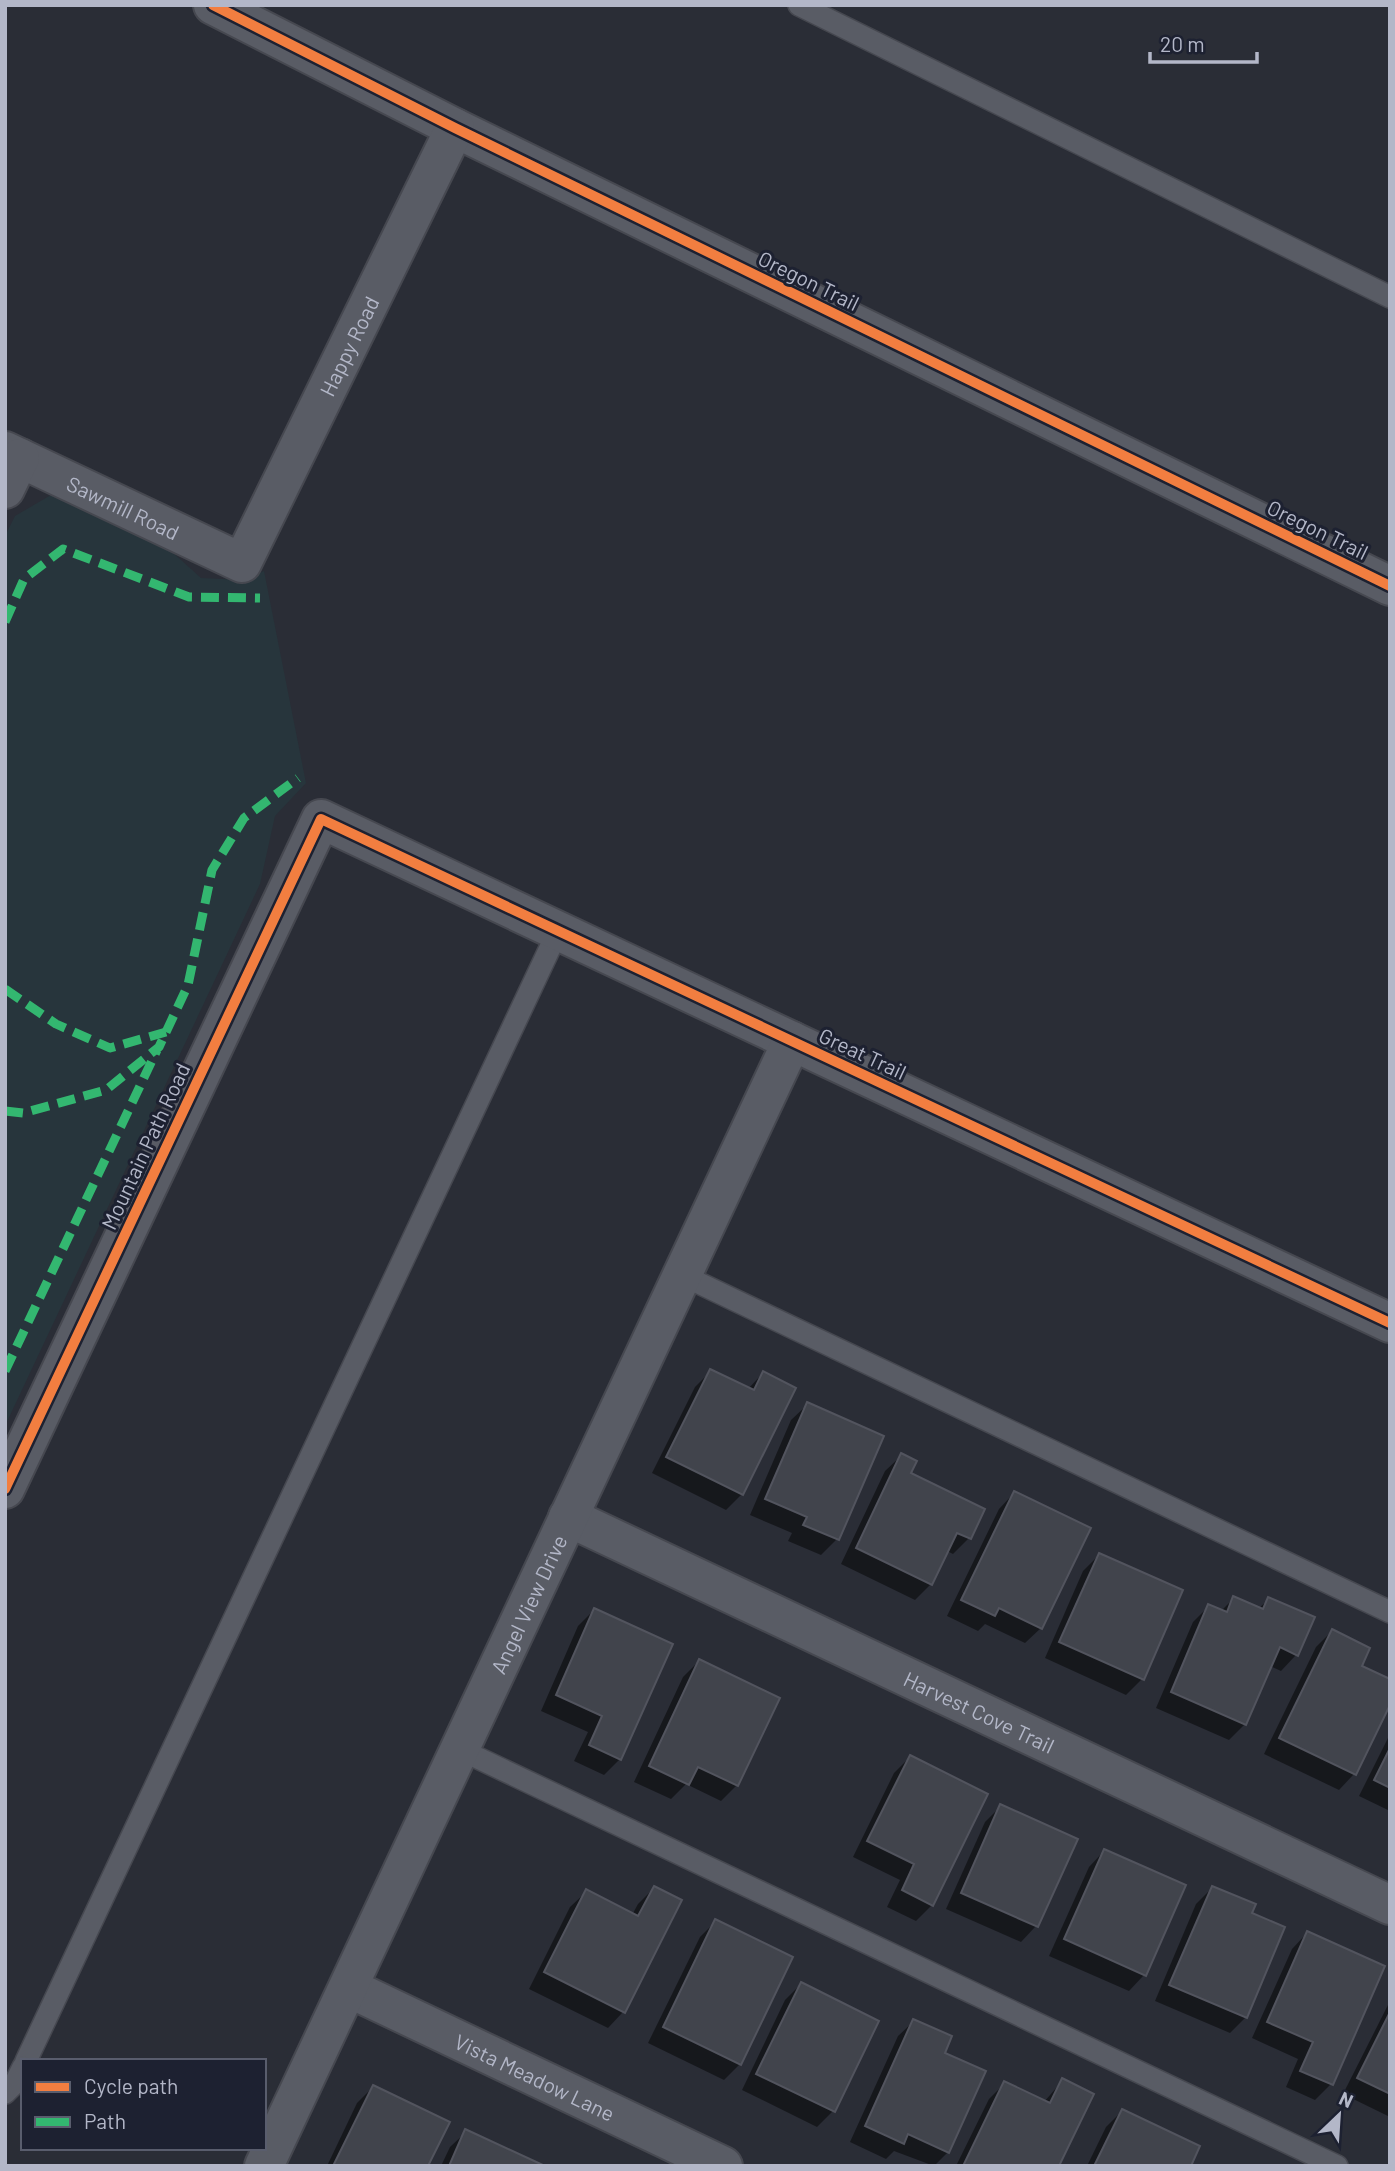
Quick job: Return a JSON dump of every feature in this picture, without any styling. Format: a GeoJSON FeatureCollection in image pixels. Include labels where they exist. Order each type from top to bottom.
{"type":"FeatureCollection","features":[{"type":"Feature","properties":{"kind":"street","name":"Oregon Trail"},"geometry":{"type":"LineString","coordinates":[[213,5],[455,128],[1390,586]]}},
{"type":"Feature","properties":{"kind":"street","name":"Happy Road"},"geometry":{"type":"LineString","coordinates":[[242,564],[455,128]]}},
{"type":"Feature","properties":{"kind":"street","name":"Sawmill Road"},"geometry":{"type":"LineString","coordinates":[[10,466],[242,564]]}},
{"type":"Feature","properties":{"kind":"street","name":"Great Trail"},"geometry":{"type":"LineString","coordinates":[[321,819],[1390,1322]]}},
{"type":"Feature","properties":{"kind":"street","name":"Mountain Path Road"},"geometry":{"type":"LineString","coordinates":[[5,1489],[321,819]]}},
{"type":"Feature","properties":{"kind":"street","name":"Angel View Drive"},"geometry":{"type":"LineString","coordinates":[[264,2166],[792,1041]]}},
{"type":"Feature","properties":{"kind":"street","name":"Harvest Cove Trail"},"geometry":{"type":"LineString","coordinates":[[568,1517],[1390,1905]]}},
{"type":"Feature","properties":{"kind":"street","name":"Vista Meadow Lane"},"geometry":{"type":"LineString","coordinates":[[349,1988],[723,2166]]}},
{"type":"Feature","properties":{"kind":"lane"},"geometry":{"type":"LineString","coordinates":[[799,5],[1390,297]]}},
{"type":"Feature","properties":{"kind":"lane"},"geometry":{"type":"LineString","coordinates":[[27,2059],[558,931]]}},
{"type":"Feature","properties":{"kind":"lane"},"geometry":{"type":"LineString","coordinates":[[682,1275],[1390,1612]]}},
{"type":"Feature","properties":{"kind":"lane"},"geometry":{"type":"LineString","coordinates":[[459,1749],[1337,2166]]}},
{"type":"Feature","properties":{"kind":"lane"},"geometry":{"type":"LineString","coordinates":[[5,2093],[15,2083],[21,2071]]}},
{"type":"Feature","properties":{"kind":"shaded area"},"geometry":{"type":"Polygon","coordinates":[[[51,495],[171,551],[201,578],[244,580],[264,571],[306,783],[275,816],[260,884],[5,1426],[5,536],[15,516],[51,495]]]}},
{"type":"Feature","properties":{"kind":"building"},"geometry":{"type":"Polygon","coordinates":[[[710,1369],[754,1390],[763,1371],[796,1388],[743,1495],[666,1457],[710,1369]]]}},
{"type":"Feature","properties":{"kind":"building"},"geometry":{"type":"Polygon","coordinates":[[[807,1402],[884,1436],[839,1540],[803,1525],[807,1517],[765,1499],[807,1402]]]}},
{"type":"Feature","properties":{"kind":"building"},"geometry":{"type":"Polygon","coordinates":[[[901,1453],[917,1461],[911,1473],[985,1509],[971,1539],[957,1533],[932,1585],[856,1548],[901,1453]]]}},
{"type":"Feature","properties":{"kind":"building"},"geometry":{"type":"Polygon","coordinates":[[[1014,1491],[1091,1528],[1042,1629],[999,1608],[995,1616],[961,1600],[1014,1491]]]}},
{"type":"Feature","properties":{"kind":"building"},"geometry":{"type":"Polygon","coordinates":[[[1099,1553],[1183,1590],[1144,1680],[1059,1642],[1099,1553]]]}},
{"type":"Feature","properties":{"kind":"building"},"geometry":{"type":"Polygon","coordinates":[[[1233,1596],[1263,1609],[1268,1597],[1315,1617],[1298,1656],[1280,1647],[1246,1725],[1171,1692],[1208,1604],[1227,1612],[1233,1596]]]}},
{"type":"Feature","properties":{"kind":"building"},"geometry":{"type":"Polygon","coordinates":[[[594,1608],[673,1644],[621,1760],[589,1745],[602,1716],[556,1695],[594,1608]]]}},
{"type":"Feature","properties":{"kind":"building"},"geometry":{"type":"Polygon","coordinates":[[[1332,1629],[1370,1648],[1362,1666],[1390,1679],[1390,1705],[1356,1775],[1279,1738],[1332,1629]]]}},
{"type":"Feature","properties":{"kind":"building"},"geometry":{"type":"Polygon","coordinates":[[[699,1659],[780,1698],[738,1786],[698,1767],[689,1785],[649,1766],[699,1659]]]}},
{"type":"Feature","properties":{"kind":"building"},"geometry":{"type":"Polygon","coordinates":[[[1390,1748],[1390,1788],[1374,1780],[1390,1748]]]}},
{"type":"Feature","properties":{"kind":"building"},"geometry":{"type":"Polygon","coordinates":[[[910,1755],[988,1794],[933,1906],[902,1890],[914,1864],[867,1841],[910,1755]]]}},
{"type":"Feature","properties":{"kind":"building"},"geometry":{"type":"Polygon","coordinates":[[[1000,1804],[1078,1839],[1038,1927],[961,1893],[1000,1804]]]}},
{"type":"Feature","properties":{"kind":"building"},"geometry":{"type":"Polygon","coordinates":[[[1104,1849],[1186,1885],[1146,1976],[1064,1939],[1104,1849]]]}},
{"type":"Feature","properties":{"kind":"building"},"geometry":{"type":"Polygon","coordinates":[[[654,1886],[682,1900],[625,2013],[544,1972],[586,1889],[638,1916],[654,1886]]]}},
{"type":"Feature","properties":{"kind":"building"},"geometry":{"type":"Polygon","coordinates":[[[1212,1886],[1256,1904],[1252,1913],[1285,1927],[1247,2018],[1169,1985],[1212,1886]]]}},
{"type":"Feature","properties":{"kind":"building"},"geometry":{"type":"Polygon","coordinates":[[[715,1919],[793,1957],[741,2065],[663,2027],[715,1919]]]}},
{"type":"Feature","properties":{"kind":"building"},"geometry":{"type":"Polygon","coordinates":[[[1307,1931],[1385,1966],[1333,2085],[1300,2071],[1313,2042],[1267,2022],[1307,1931]]]}},
{"type":"Feature","properties":{"kind":"building"},"geometry":{"type":"Polygon","coordinates":[[[801,1982],[879,2021],[835,2112],[756,2074],[801,1982]]]}},
{"type":"Feature","properties":{"kind":"building"},"geometry":{"type":"Polygon","coordinates":[[[1390,2012],[1390,2094],[1357,2078],[1390,2012]]]}},
{"type":"Feature","properties":{"kind":"building"},"geometry":{"type":"Polygon","coordinates":[[[913,2019],[952,2036],[945,2053],[986,2071],[949,2153],[908,2134],[904,2144],[865,2126],[913,2019]]]}},
{"type":"Feature","properties":{"kind":"building"},"geometry":{"type":"Polygon","coordinates":[[[1062,2078],[1094,2094],[1059,2166],[963,2166],[1004,2081],[1050,2103],[1062,2078]]]}},
{"type":"Feature","properties":{"kind":"building"},"geometry":{"type":"Polygon","coordinates":[[[373,2085],[450,2122],[428,2166],[333,2166],[373,2085]]]}},
{"type":"Feature","properties":{"kind":"building"},"geometry":{"type":"Polygon","coordinates":[[[1122,2109],[1200,2146],[1191,2166],[1094,2166],[1122,2109]]]}},
{"type":"Feature","properties":{"kind":"building"},"geometry":{"type":"Polygon","coordinates":[[[465,2129],[545,2166],[449,2166],[465,2129]]]}},
{"type":"Feature","properties":{"kind":"marked path"},"geometry":{"type":"LineString","coordinates":[[5,622],[24,579],[63,549],[189,597],[260,598]]}},
{"type":"Feature","properties":{"kind":"marked path"},"geometry":{"type":"LineString","coordinates":[[5,1111],[23,1113],[106,1090],[159,1047],[188,985],[212,870],[244,818],[298,778]]}},
{"type":"Feature","properties":{"kind":"marked path"},"geometry":{"type":"LineString","coordinates":[[5,989],[56,1024],[110,1048],[166,1032]]}},
{"type":"Feature","properties":{"kind":"marked path"},"geometry":{"type":"LineString","coordinates":[[5,1371],[157,1050]]}},
{"type":"Feature","properties":{"kind":"cycle path"},"geometry":{"type":"LineString","coordinates":[[213,5],[455,128],[1390,586]]}},
{"type":"Feature","properties":{"kind":"cycle path"},"geometry":{"type":"LineString","coordinates":[[5,1489],[321,819],[1390,1323]]}}]}
